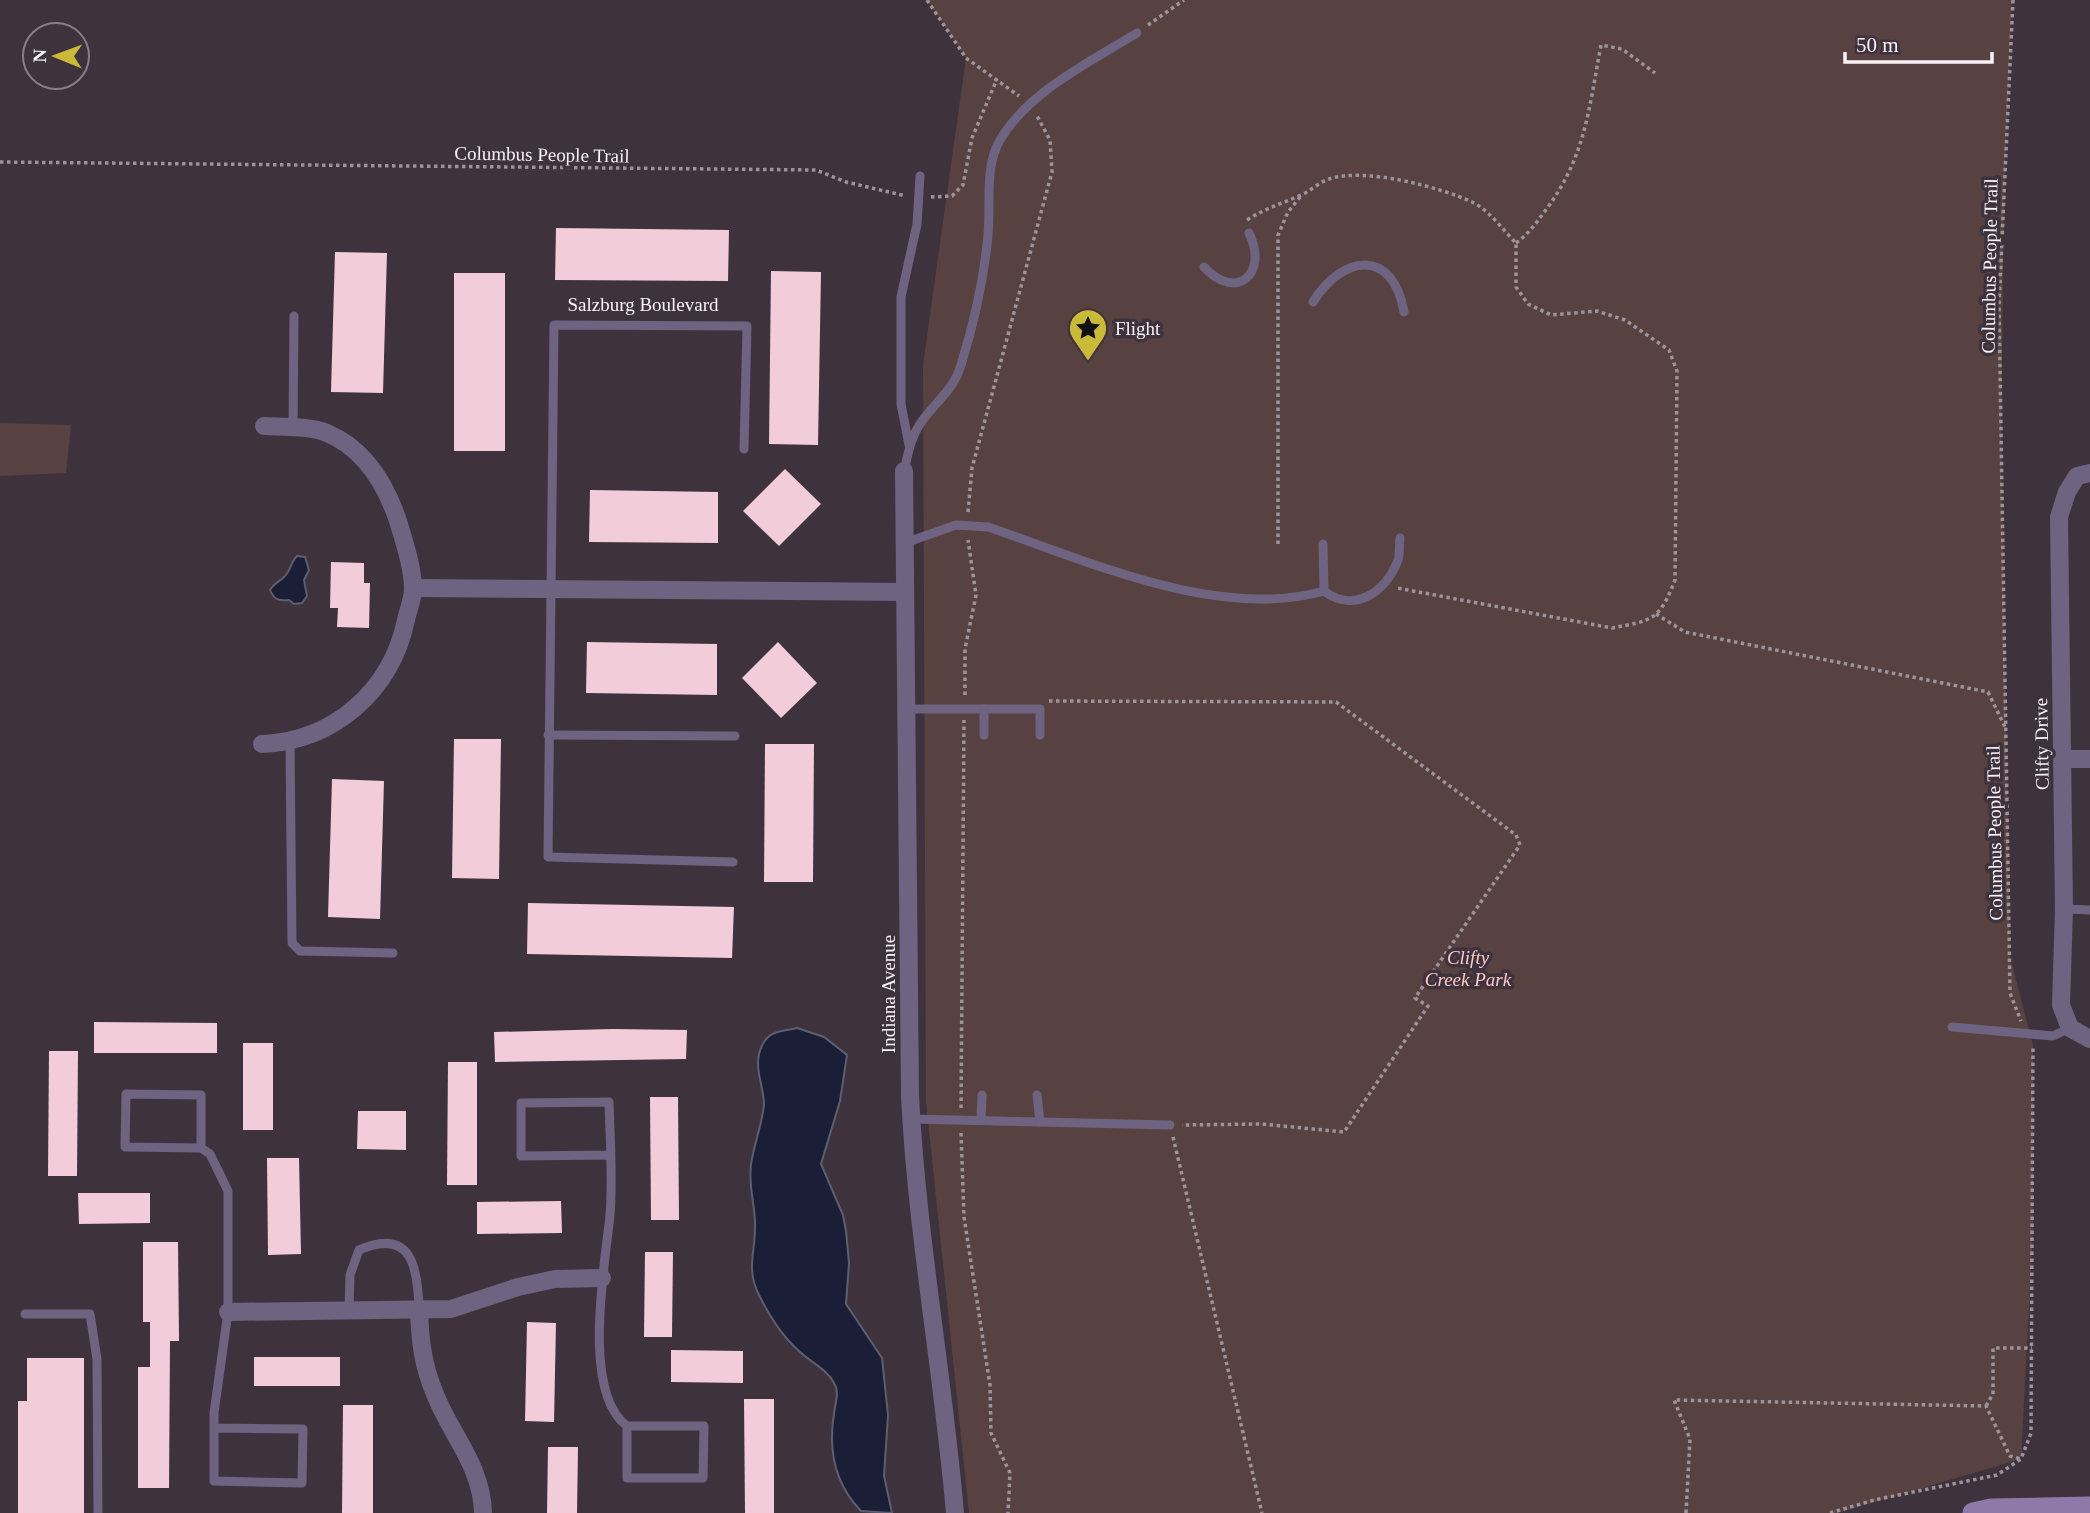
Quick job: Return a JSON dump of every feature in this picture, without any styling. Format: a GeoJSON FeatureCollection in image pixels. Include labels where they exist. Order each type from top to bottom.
{"type":"FeatureCollection","features":[{"type":"Feature","properties":{"kind":"street"},"geometry":{"type":"LineString","coordinates":[[262,744],[290,743],[327,729],[360,705],[391,665],[404,631],[413,589],[401,533],[387,490],[359,454],[327,433],[264,425]]}},
{"type":"Feature","properties":{"kind":"street","name":"Indiana Avenue"},"geometry":{"type":"LineString","coordinates":[[904,471],[914,1184],[948,1433],[955,1513]]}},
{"type":"Feature","properties":{"kind":"street","name":"Clifty Drive"},"geometry":{"type":"LineString","coordinates":[[2070,1028],[2061,1005],[2064,909],[2059,517],[2067,492],[2077,476],[2090,473]]}},
{"type":"Feature","properties":{"kind":"street"},"geometry":{"type":"LineString","coordinates":[[413,589],[905,592]]}},
{"type":"Feature","properties":{"kind":"street"},"geometry":{"type":"LineString","coordinates":[[2063,759],[2090,759]]}},
{"type":"Feature","properties":{"kind":"street"},"geometry":{"type":"LineString","coordinates":[[2070,1028],[2090,1039]]}},
{"type":"Feature","properties":{"kind":"street"},"geometry":{"type":"LineString","coordinates":[[228,1312],[452,1309],[518,1287],[555,1279],[603,1278]]}},
{"type":"Feature","properties":{"kind":"street"},"geometry":{"type":"LineString","coordinates":[[419,1310],[421,1356],[436,1397],[467,1450],[476,1475],[483,1513]]}},
{"type":"Feature","properties":{"kind":"street"},"geometry":{"type":"LineString","coordinates":[[1985,1512],[2090,1507]]}},
{"type":"Feature","properties":{"kind":"lane"},"geometry":{"type":"LineString","coordinates":[[904,471],[909,445],[921,422],[946,396],[959,373],[970,338],[984,272],[991,169],[998,144],[1029,104],[1137,33]]}},
{"type":"Feature","properties":{"kind":"lane"},"geometry":{"type":"LineString","coordinates":[[909,445],[901,404],[901,297],[918,224],[920,176]]}},
{"type":"Feature","properties":{"kind":"lane"},"geometry":{"type":"LineString","coordinates":[[1204,267],[1216,280],[1233,283],[1246,279],[1255,266],[1257,249],[1249,233]]}},
{"type":"Feature","properties":{"kind":"lane"},"geometry":{"type":"LineString","coordinates":[[1313,302],[1332,276],[1358,265],[1371,267],[1389,276],[1401,295],[1404,312]]}},
{"type":"Feature","properties":{"kind":"lane"},"geometry":{"type":"LineString","coordinates":[[293,427],[294,316]]}},
{"type":"Feature","properties":{"kind":"lane","name":"Salzburg Boulevard"},"geometry":{"type":"LineString","coordinates":[[733,862],[548,857],[554,325],[747,326],[744,449]]}},
{"type":"Feature","properties":{"kind":"lane"},"geometry":{"type":"LineString","coordinates":[[905,543],[948,527],[988,527],[1184,592],[1258,599],[1298,598],[1324,591]]}},
{"type":"Feature","properties":{"kind":"lane"},"geometry":{"type":"LineString","coordinates":[[1324,591],[1337,601],[1354,602],[1373,594],[1383,585],[1398,559],[1400,538]]}},
{"type":"Feature","properties":{"kind":"lane"},"geometry":{"type":"LineString","coordinates":[[1323,544],[1324,591]]}},
{"type":"Feature","properties":{"kind":"lane"},"geometry":{"type":"LineString","coordinates":[[906,709],[1040,709],[1040,736]]}},
{"type":"Feature","properties":{"kind":"lane"},"geometry":{"type":"LineString","coordinates":[[984,709],[984,735]]}},
{"type":"Feature","properties":{"kind":"lane"},"geometry":{"type":"LineString","coordinates":[[548,735],[735,736]]}},
{"type":"Feature","properties":{"kind":"lane"},"geometry":{"type":"LineString","coordinates":[[290,743],[292,943],[300,951],[393,953]]}},
{"type":"Feature","properties":{"kind":"lane"},"geometry":{"type":"LineString","coordinates":[[2064,909],[2090,910]]}},
{"type":"Feature","properties":{"kind":"lane"},"geometry":{"type":"LineString","coordinates":[[1952,1027],[2053,1036],[2070,1028]]}},
{"type":"Feature","properties":{"kind":"lane"},"geometry":{"type":"LineString","coordinates":[[201,1148],[201,1095],[126,1094],[125,1147],[201,1148],[210,1154],[228,1191],[228,1312],[214,1428],[214,1480],[302,1483],[303,1429],[214,1428]]}},
{"type":"Feature","properties":{"kind":"lane"},"geometry":{"type":"LineString","coordinates":[[981,1119],[982,1095]]}},
{"type":"Feature","properties":{"kind":"lane"},"geometry":{"type":"LineString","coordinates":[[1037,1095],[1040,1122]]}},
{"type":"Feature","properties":{"kind":"lane"},"geometry":{"type":"LineString","coordinates":[[610,1155],[521,1156],[521,1103],[609,1102],[610,1155],[610,1214],[603,1278],[601,1377],[617,1418],[627,1426],[704,1426],[703,1478],[627,1478],[627,1426]]}},
{"type":"Feature","properties":{"kind":"lane"},"geometry":{"type":"LineString","coordinates":[[911,1119],[1170,1125]]}},
{"type":"Feature","properties":{"kind":"lane"},"geometry":{"type":"LineString","coordinates":[[349,1311],[349,1275],[359,1250],[377,1242],[395,1244],[411,1256],[418,1284],[419,1310]]}},
{"type":"Feature","properties":{"kind":"lane"},"geometry":{"type":"LineString","coordinates":[[25,1314],[90,1314],[97,1359],[98,1513]]}},
{"type":"Feature","properties":{"kind":"path"},"geometry":{"type":"LineString","coordinates":[[1137,33],[1184,0]]}},
{"type":"Feature","properties":{"kind":"path","name":"Columbus People Trail"},"geometry":{"type":"LineString","coordinates":[[2013,0],[1998,305],[2010,993],[2033,1045],[2031,1433],[2021,1459]]}},
{"type":"Feature","properties":{"kind":"path"},"geometry":{"type":"LineString","coordinates":[[1516,243],[1528,234],[1565,183],[1582,144],[1601,45],[1622,49],[1655,73]]}},
{"type":"Feature","properties":{"kind":"path","name":"Columbus People Trail"},"geometry":{"type":"LineString","coordinates":[[0,162],[816,170],[846,182],[919,197],[952,196],[963,185],[972,138],[997,79]]}},
{"type":"Feature","properties":{"kind":"path"},"geometry":{"type":"LineString","coordinates":[[1243,223],[1270,205],[1302,195],[1330,178],[1368,176],[1407,180],[1474,203],[1516,243],[1516,287],[1528,304],[1551,315],[1597,311],[1625,320],[1669,350],[1673,360],[1677,371],[1675,580],[1663,610],[1644,622],[1612,628],[1383,585]]}},
{"type":"Feature","properties":{"kind":"path"},"geometry":{"type":"LineString","coordinates":[[1278,544],[1278,236],[1288,212],[1302,195]]}},
{"type":"Feature","properties":{"kind":"path"},"geometry":{"type":"LineString","coordinates":[[1656,614],[1685,632],[1988,692],[2006,731]]}},
{"type":"Feature","properties":{"kind":"path"},"geometry":{"type":"LineString","coordinates":[[1040,709],[1048,701],[1336,702],[1516,835],[1520,845],[1415,998],[1428,1006],[1344,1132],[1262,1124],[1170,1125],[1262,1513]]}},
{"type":"Feature","properties":{"kind":"path"},"geometry":{"type":"LineString","coordinates":[[1986,1406],[1993,1394],[1993,1348],[2032,1348]]}},
{"type":"Feature","properties":{"kind":"path"},"geometry":{"type":"LineString","coordinates":[[1686,1513],[1690,1439],[1674,1400],[1986,1406]]}},
{"type":"Feature","properties":{"kind":"path"},"geometry":{"type":"LineString","coordinates":[[1986,1406],[2010,1456],[2021,1459]]}},
{"type":"Feature","properties":{"kind":"path"},"geometry":{"type":"LineString","coordinates":[[1830,1513],[1885,1497],[1997,1475],[2021,1459]]}},
{"type":"Feature","properties":{"kind":"green space","name":"Clifty Creek Park"},"geometry":{"type":"Polygon","coordinates":[[[927,0],[2012,0],[2004,195],[2001,428],[2010,957],[2033,1045],[2033,1231],[2021,1459],[1837,1513],[969,1513],[926,1101],[923,365],[966,58],[927,0]]]}},
{"type":"Feature","properties":{"kind":"green space"},"geometry":{"type":"Polygon","coordinates":[[[0,423],[71,425],[66,473],[0,476],[0,423]]]}},
{"type":"Feature","properties":{"kind":"water"},"geometry":{"type":"Polygon","coordinates":[[[297,556],[305,557],[309,570],[304,580],[307,596],[302,603],[294,604],[289,600],[277,599],[270,590],[286,575],[297,556]]]}},
{"type":"Feature","properties":{"kind":"water"},"geometry":{"type":"Polygon","coordinates":[[[797,1028],[824,1037],[847,1055],[840,1101],[821,1164],[843,1215],[846,1231],[849,1263],[846,1304],[882,1358],[888,1415],[884,1476],[892,1513],[861,1511],[845,1490],[833,1453],[832,1427],[837,1398],[836,1386],[827,1374],[799,1351],[782,1332],[763,1303],[753,1277],[755,1220],[750,1173],[764,1103],[758,1057],[770,1035],[797,1028]]]}},
{"type":"Feature","properties":{"kind":"building"},"geometry":{"type":"Polygon","coordinates":[[[556,228],[729,230],[728,281],[555,280],[556,228]]]}},
{"type":"Feature","properties":{"kind":"building"},"geometry":{"type":"Polygon","coordinates":[[[335,252],[387,253],[383,393],[331,392],[335,252]]]}},
{"type":"Feature","properties":{"kind":"building"},"geometry":{"type":"Polygon","coordinates":[[[771,271],[821,272],[818,445],[769,444],[771,271]]]}},
{"type":"Feature","properties":{"kind":"building"},"geometry":{"type":"Polygon","coordinates":[[[454,273],[505,273],[505,451],[454,451],[454,273]]]}},
{"type":"Feature","properties":{"kind":"building"},"geometry":{"type":"Polygon","coordinates":[[[785,469],[821,504],[779,546],[743,511],[785,469]]]}},
{"type":"Feature","properties":{"kind":"building"},"geometry":{"type":"Polygon","coordinates":[[[590,490],[718,492],[718,543],[589,542],[590,490]]]}},
{"type":"Feature","properties":{"kind":"building"},"geometry":{"type":"Polygon","coordinates":[[[331,562],[364,563],[364,583],[370,583],[369,628],[337,627],[338,608],[330,608],[331,562]]]}},
{"type":"Feature","properties":{"kind":"building"},"geometry":{"type":"Polygon","coordinates":[[[587,642],[717,644],[717,695],[586,693],[587,642]]]}},
{"type":"Feature","properties":{"kind":"building"},"geometry":{"type":"Polygon","coordinates":[[[778,642],[817,683],[781,718],[742,678],[778,642]]]}},
{"type":"Feature","properties":{"kind":"building"},"geometry":{"type":"Polygon","coordinates":[[[454,739],[501,739],[499,879],[452,878],[454,739]]]}},
{"type":"Feature","properties":{"kind":"building"},"geometry":{"type":"Polygon","coordinates":[[[765,744],[814,744],[813,882],[764,882],[765,744]]]}},
{"type":"Feature","properties":{"kind":"building"},"geometry":{"type":"Polygon","coordinates":[[[332,779],[384,781],[380,919],[328,917],[332,779]]]}},
{"type":"Feature","properties":{"kind":"building"},"geometry":{"type":"Polygon","coordinates":[[[528,903],[734,907],[732,958],[527,954],[528,903]]]}},
{"type":"Feature","properties":{"kind":"building"},"geometry":{"type":"Polygon","coordinates":[[[94,1022],[217,1023],[217,1053],[94,1053],[94,1022]]]}},
{"type":"Feature","properties":{"kind":"building"},"geometry":{"type":"Polygon","coordinates":[[[687,1030],[686,1059],[495,1062],[494,1032],[687,1030]]]}},
{"type":"Feature","properties":{"kind":"building"},"geometry":{"type":"Polygon","coordinates":[[[243,1043],[273,1043],[273,1130],[243,1130],[243,1043]]]}},
{"type":"Feature","properties":{"kind":"building"},"geometry":{"type":"Polygon","coordinates":[[[49,1051],[78,1051],[77,1176],[48,1176],[49,1051]]]}},
{"type":"Feature","properties":{"kind":"building"},"geometry":{"type":"Polygon","coordinates":[[[448,1062],[477,1062],[477,1185],[447,1185],[448,1062]]]}},
{"type":"Feature","properties":{"kind":"building"},"geometry":{"type":"Polygon","coordinates":[[[650,1097],[678,1097],[679,1220],[651,1220],[650,1097]]]}},
{"type":"Feature","properties":{"kind":"building"},"geometry":{"type":"Polygon","coordinates":[[[358,1111],[406,1111],[406,1150],[357,1149],[358,1111]]]}},
{"type":"Feature","properties":{"kind":"building"},"geometry":{"type":"Polygon","coordinates":[[[267,1158],[299,1158],[301,1254],[268,1255],[267,1158]]]}},
{"type":"Feature","properties":{"kind":"building"},"geometry":{"type":"Polygon","coordinates":[[[78,1193],[150,1193],[150,1223],[79,1224],[78,1193]]]}},
{"type":"Feature","properties":{"kind":"building"},"geometry":{"type":"Polygon","coordinates":[[[561,1201],[562,1233],[477,1234],[477,1202],[561,1201]]]}},
{"type":"Feature","properties":{"kind":"building"},"geometry":{"type":"Polygon","coordinates":[[[143,1242],[178,1242],[179,1341],[170,1341],[169,1488],[138,1488],[138,1367],[150,1367],[150,1322],[143,1322],[143,1242]]]}},
{"type":"Feature","properties":{"kind":"building"},"geometry":{"type":"Polygon","coordinates":[[[645,1252],[673,1252],[672,1337],[644,1337],[645,1252]]]}},
{"type":"Feature","properties":{"kind":"building"},"geometry":{"type":"Polygon","coordinates":[[[527,1322],[556,1323],[554,1422],[525,1421],[527,1322]]]}},
{"type":"Feature","properties":{"kind":"building"},"geometry":{"type":"Polygon","coordinates":[[[671,1350],[743,1351],[743,1383],[671,1382],[671,1350]]]}},
{"type":"Feature","properties":{"kind":"building"},"geometry":{"type":"Polygon","coordinates":[[[254,1357],[340,1357],[340,1386],[254,1386],[254,1357]]]}},
{"type":"Feature","properties":{"kind":"building"},"geometry":{"type":"Polygon","coordinates":[[[27,1358],[84,1358],[84,1513],[18,1513],[18,1401],[27,1401],[27,1358]]]}},
{"type":"Feature","properties":{"kind":"building"},"geometry":{"type":"Polygon","coordinates":[[[744,1399],[774,1399],[774,1513],[745,1513],[744,1399]]]}},
{"type":"Feature","properties":{"kind":"building"},"geometry":{"type":"Polygon","coordinates":[[[343,1405],[373,1405],[373,1513],[342,1513],[343,1405]]]}},
{"type":"Feature","properties":{"kind":"building"},"geometry":{"type":"Polygon","coordinates":[[[548,1447],[578,1447],[577,1513],[547,1513],[548,1447]]]}},
{"type":"Feature","properties":{"kind":"place","name":"Flight"},"geometry":{"type":"Point","coordinates":[1088,362]}}]}
